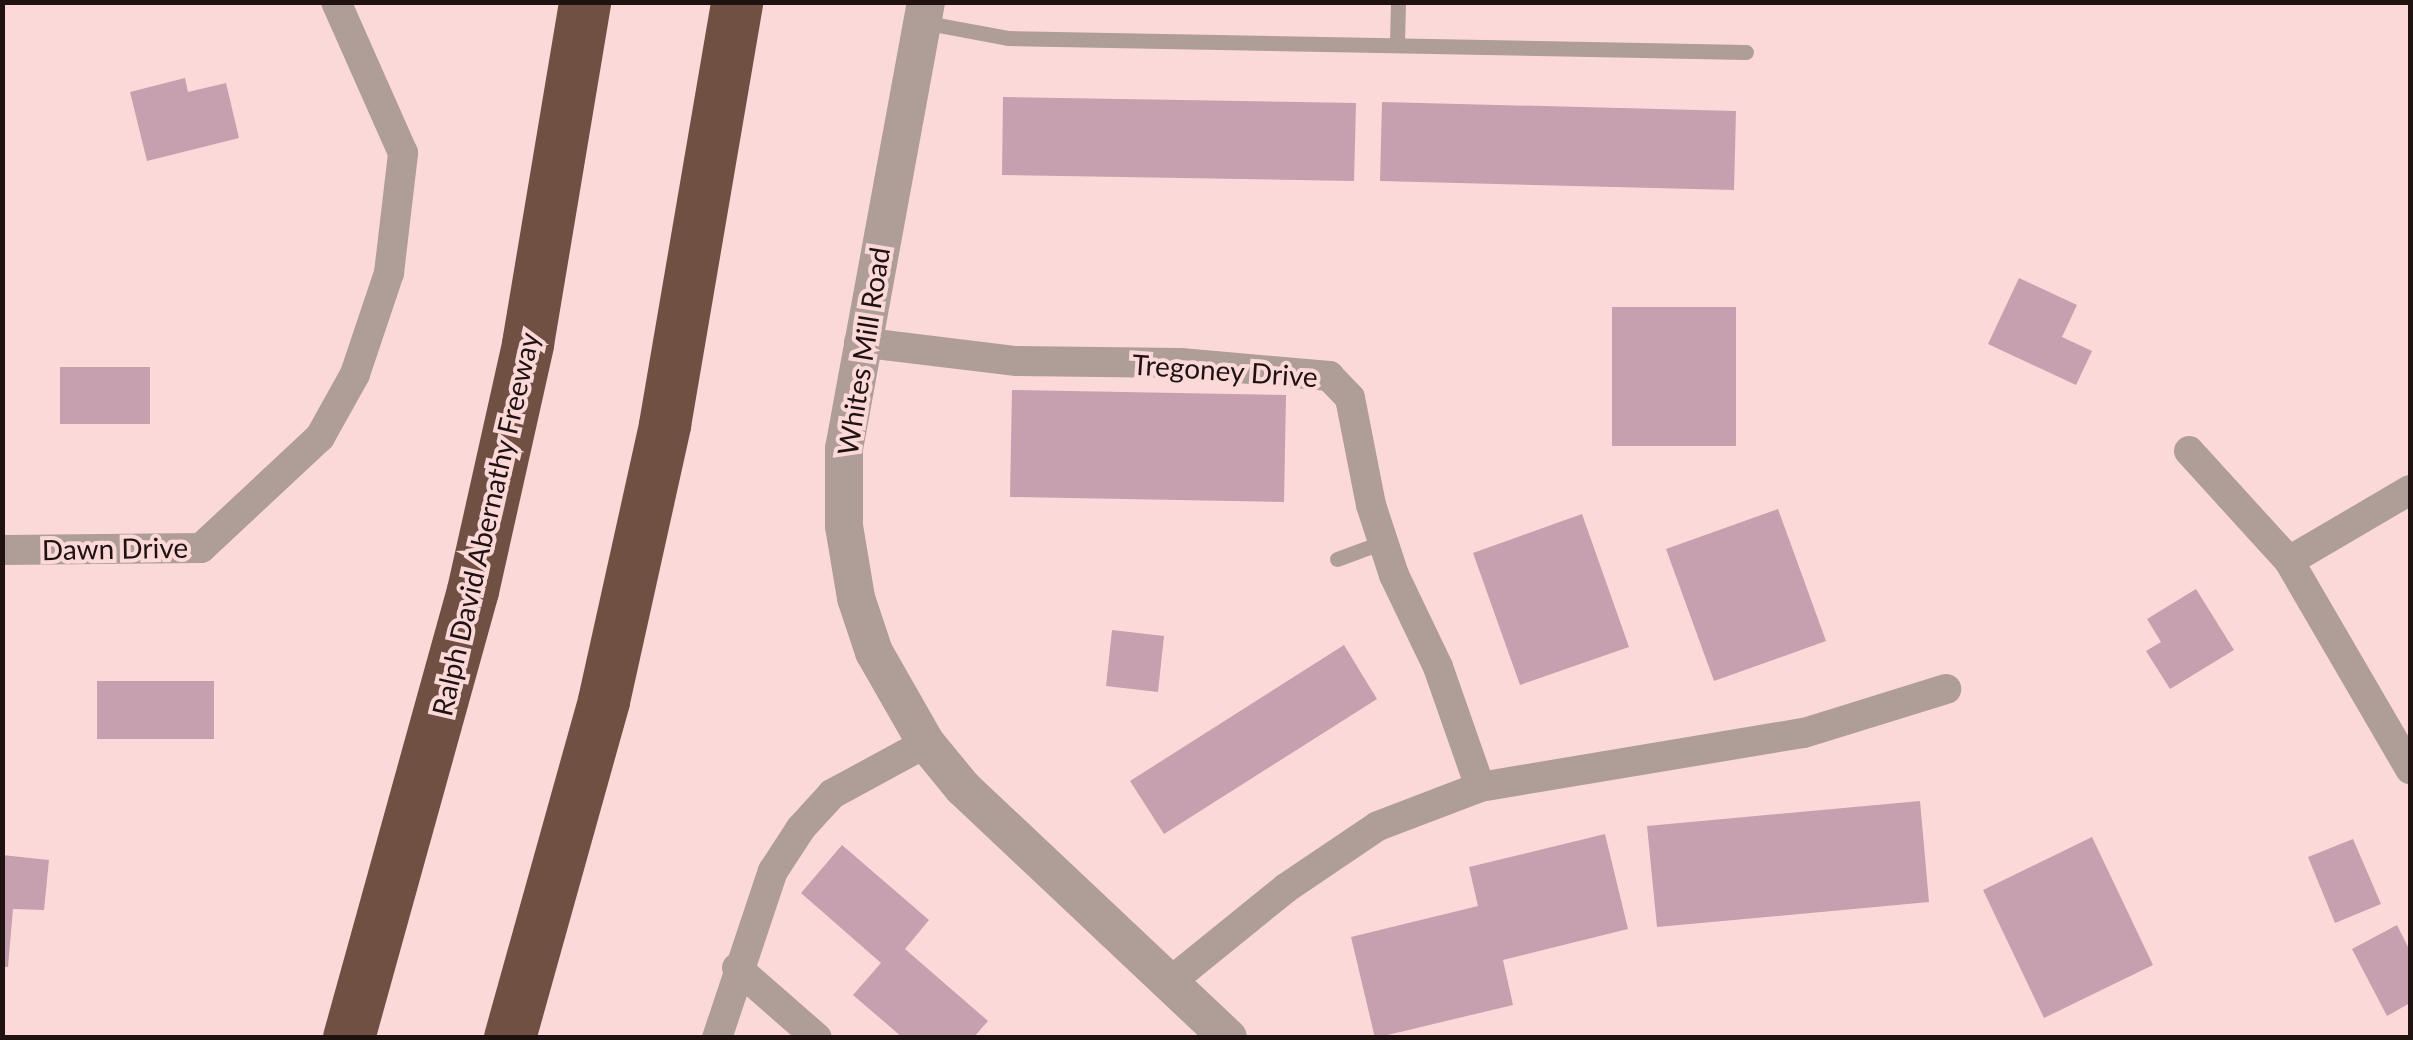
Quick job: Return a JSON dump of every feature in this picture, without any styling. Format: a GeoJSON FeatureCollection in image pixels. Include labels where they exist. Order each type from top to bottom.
{"type":"FeatureCollection","features":[{"type":"Feature","properties":{"kind":"highway","name":"Ralph David Abernathy Freeway"},"geometry":{"type":"LineString","coordinates":[[349,1038],[473,591],[528,344],[585,2]]}},
{"type":"Feature","properties":{"kind":"highway"},"geometry":{"type":"LineString","coordinates":[[510,1038],[608,683],[664,425],[737,2]]}},
{"type":"Feature","properties":{"kind":"street","name":"Dawn Drive"},"geometry":{"type":"LineString","coordinates":[[2,550],[201,548],[267,491],[320,436],[356,374],[389,273],[400,211],[404,154],[398,129],[336,2]]}},
{"type":"Feature","properties":{"kind":"street","name":"Whites Mill Road"},"geometry":{"type":"LineString","coordinates":[[924,12],[860,342],[844,448],[844,526],[856,598],[874,652],[926,742],[963,788],[1228,1038]]}},
{"type":"Feature","properties":{"kind":"street","name":"Tregoney Drive"},"geometry":{"type":"LineString","coordinates":[[860,342],[1017,362],[1181,362],[1330,376],[1350,398],[1383,542],[1438,667],[1480,787]]}},
{"type":"Feature","properties":{"kind":"street"},"geometry":{"type":"LineString","coordinates":[[2189,451],[2290,562],[2410,769]]}},
{"type":"Feature","properties":{"kind":"street"},"geometry":{"type":"LineString","coordinates":[[2290,562],[2410,490]]}},
{"type":"Feature","properties":{"kind":"street"},"geometry":{"type":"LineString","coordinates":[[1170,982],[1286,888],[1378,826],[1480,787],[1804,734],[1946,689]]}},
{"type":"Feature","properties":{"kind":"street"},"geometry":{"type":"LineString","coordinates":[[718,1038],[738,968],[773,872],[800,828],[832,794],[926,742]]}},
{"type":"Feature","properties":{"kind":"street"},"geometry":{"type":"LineString","coordinates":[[738,968],[817,1038]]}},
{"type":"Feature","properties":{"kind":"lane"},"geometry":{"type":"LineString","coordinates":[[1397,43],[1398,2]]}},
{"type":"Feature","properties":{"kind":"lane"},"geometry":{"type":"LineString","coordinates":[[924,12],[1008,38],[1746,52]]}},
{"type":"Feature","properties":{"kind":"lane"},"geometry":{"type":"LineString","coordinates":[[1337,560],[1383,542]]}},
{"type":"Feature","properties":{"kind":"building"},"geometry":{"type":"Polygon","coordinates":[[[185,78],[188,92],[226,83],[239,138],[147,161],[130,92],[185,78]]]}},
{"type":"Feature","properties":{"kind":"building"},"geometry":{"type":"Polygon","coordinates":[[[1003,97],[1356,103],[1354,181],[1002,175],[1003,97]]]}},
{"type":"Feature","properties":{"kind":"building"},"geometry":{"type":"Polygon","coordinates":[[[1382,102],[1736,111],[1734,190],[1380,181],[1382,102]]]}},
{"type":"Feature","properties":{"kind":"building"},"geometry":{"type":"Polygon","coordinates":[[[2019,278],[2077,305],[2062,337],[2092,351],[2076,385],[1988,344],[2019,278]]]}},
{"type":"Feature","properties":{"kind":"building"},"geometry":{"type":"Polygon","coordinates":[[[1612,307],[1736,307],[1736,446],[1612,446],[1612,307]]]}},
{"type":"Feature","properties":{"kind":"building"},"geometry":{"type":"Polygon","coordinates":[[[60,367],[150,367],[150,424],[60,424],[60,367]]]}},
{"type":"Feature","properties":{"kind":"building"},"geometry":{"type":"Polygon","coordinates":[[[1012,390],[1286,395],[1284,502],[1010,497],[1012,390]]]}},
{"type":"Feature","properties":{"kind":"building"},"geometry":{"type":"Polygon","coordinates":[[[1778,509],[1826,641],[1714,681],[1666,549],[1778,509]]]}},
{"type":"Feature","properties":{"kind":"building"},"geometry":{"type":"Polygon","coordinates":[[[1582,514],[1629,647],[1520,685],[1473,553],[1582,514]]]}},
{"type":"Feature","properties":{"kind":"building"},"geometry":{"type":"Polygon","coordinates":[[[2196,589],[2234,650],[2170,689],[2146,651],[2161,642],[2147,619],[2196,589]]]}},
{"type":"Feature","properties":{"kind":"building"},"geometry":{"type":"Polygon","coordinates":[[[1112,630],[1164,636],[1158,692],[1106,686],[1112,630]]]}},
{"type":"Feature","properties":{"kind":"building"},"geometry":{"type":"Polygon","coordinates":[[[1344,645],[1377,699],[1164,834],[1130,781],[1344,645]]]}},
{"type":"Feature","properties":{"kind":"building"},"geometry":{"type":"Polygon","coordinates":[[[97,681],[214,681],[214,739],[97,739],[97,681]]]}},
{"type":"Feature","properties":{"kind":"building"},"geometry":{"type":"Polygon","coordinates":[[[1920,801],[1929,902],[1657,927],[1647,826],[1920,801]]]}},
{"type":"Feature","properties":{"kind":"building"},"geometry":{"type":"Polygon","coordinates":[[[1605,834],[1628,929],[1503,960],[1513,1005],[1375,1038],[1351,937],[1478,906],[1469,867],[1605,834]]]}},
{"type":"Feature","properties":{"kind":"building"},"geometry":{"type":"Polygon","coordinates":[[[2092,837],[2153,965],[2044,1018],[1983,890],[2092,837]]]}},
{"type":"Feature","properties":{"kind":"building"},"geometry":{"type":"Polygon","coordinates":[[[2353,839],[2381,904],[2335,923],[2308,857],[2353,839]]]}},
{"type":"Feature","properties":{"kind":"building"},"geometry":{"type":"Polygon","coordinates":[[[842,845],[929,920],[905,949],[988,1021],[973,1038],[903,1038],[853,995],[881,963],[801,893],[842,845]]]}},
{"type":"Feature","properties":{"kind":"building"},"geometry":{"type":"Polygon","coordinates":[[[2,855],[49,860],[44,910],[13,909],[8,967],[2,967],[2,855]]]}},
{"type":"Feature","properties":{"kind":"building"},"geometry":{"type":"Polygon","coordinates":[[[2397,925],[2410,951],[2410,1003],[2387,1016],[2352,949],[2397,925]]]}}]}
